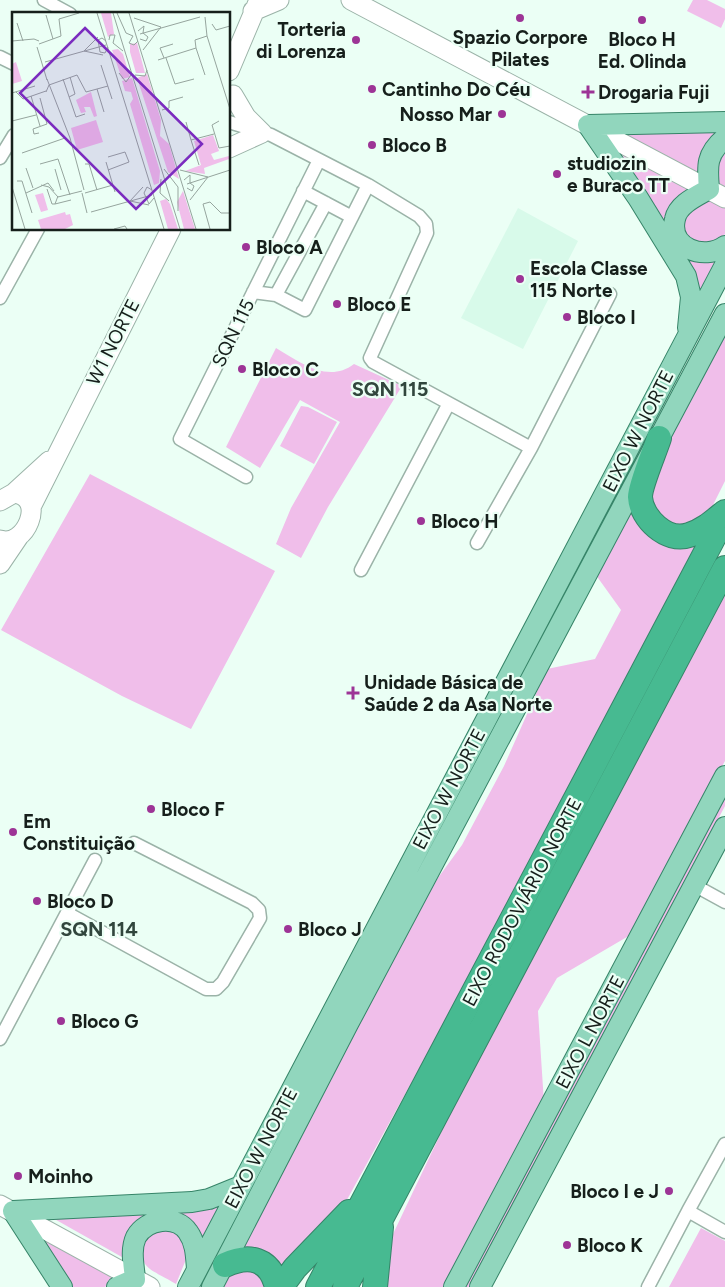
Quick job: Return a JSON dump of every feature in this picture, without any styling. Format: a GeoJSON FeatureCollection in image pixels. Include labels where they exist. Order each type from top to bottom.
{"type":"FeatureCollection","features":[{"type":"Feature","properties":{"kind":"highway"},"geometry":{"type":"LineString","coordinates":[[659,438],[640,494],[642,506],[654,526],[670,534],[687,536],[704,528],[725,512]]}},
{"type":"Feature","properties":{"kind":"highway","name":"EIXO RODOVIÁRIO NORTE"},"geometry":{"type":"LineString","coordinates":[[318,1287],[725,516]]}},
{"type":"Feature","properties":{"kind":"highway","name":"EIXO RODOVIÁRIO NORTE"},"geometry":{"type":"LineString","coordinates":[[345,1287],[725,568]]}},
{"type":"Feature","properties":{"kind":"highway"},"geometry":{"type":"LineString","coordinates":[[281,1287],[317,1244],[366,1194]]}},
{"type":"Feature","properties":{"kind":"highway"},"geometry":{"type":"LineString","coordinates":[[375,1287],[382,1217]]}},
{"type":"Feature","properties":{"kind":"highway"},"geometry":{"type":"LineString","coordinates":[[224,1265],[240,1258],[253,1259],[263,1263],[271,1271],[277,1287]]}},
{"type":"Feature","properties":{"kind":"main road"},"geometry":{"type":"LineString","coordinates":[[588,125],[725,122]]}},
{"type":"Feature","properties":{"kind":"main road"},"geometry":{"type":"LineString","coordinates":[[588,125],[638,198],[686,276],[690,297],[690,318],[686,340]]}},
{"type":"Feature","properties":{"kind":"main road"},"geometry":{"type":"LineString","coordinates":[[725,138],[716,145],[709,156],[717,194],[693,198],[681,208],[675,219],[675,230],[683,246],[695,252],[708,254],[725,246]]}},
{"type":"Feature","properties":{"kind":"main road","name":"EIXO W NORTE"},"geometry":{"type":"LineString","coordinates":[[188,1287],[725,265]]}},
{"type":"Feature","properties":{"kind":"main road","name":"EIXO W NORTE"},"geometry":{"type":"LineString","coordinates":[[212,1287],[366,989],[725,314]]}},
{"type":"Feature","properties":{"kind":"main road","name":"EIXO L NORTE"},"geometry":{"type":"LineString","coordinates":[[454,1287],[725,776]]}},
{"type":"Feature","properties":{"kind":"main road","name":"EIXO L NORTE"},"geometry":{"type":"LineString","coordinates":[[480,1287],[725,827]]}},
{"type":"Feature","properties":{"kind":"main road"},"geometry":{"type":"LineString","coordinates":[[6,1208],[192,1202],[209,1199],[241,1186]]}},
{"type":"Feature","properties":{"kind":"main road"},"geometry":{"type":"LineString","coordinates":[[6,1208],[62,1287]]}},
{"type":"Feature","properties":{"kind":"main road"},"geometry":{"type":"LineString","coordinates":[[134,1284],[133,1256],[136,1238],[143,1228],[163,1220],[181,1225],[188,1232],[193,1242],[197,1269]]}},
{"type":"Feature","properties":{"kind":"street"},"geometry":{"type":"LineString","coordinates":[[44,0],[66,12]]}},
{"type":"Feature","properties":{"kind":"street"},"geometry":{"type":"LineString","coordinates":[[230,68],[256,6],[279,0]]}},
{"type":"Feature","properties":{"kind":"street"},"geometry":{"type":"LineString","coordinates":[[350,0],[717,194]]}},
{"type":"Feature","properties":{"kind":"street"},"geometry":{"type":"LineString","coordinates":[[0,56],[12,63]]}},
{"type":"Feature","properties":{"kind":"street"},"geometry":{"type":"LineString","coordinates":[[230,86],[231,102],[262,133]]}},
{"type":"Feature","properties":{"kind":"street"},"geometry":{"type":"LineString","coordinates":[[230,122],[271,135],[368,185],[419,216],[426,224],[427,232],[370,358],[373,362],[448,405],[531,448]]}},
{"type":"Feature","properties":{"kind":"street"},"geometry":{"type":"LineString","coordinates":[[230,148],[262,133]]}},
{"type":"Feature","properties":{"kind":"street"},"geometry":{"type":"LineString","coordinates":[[0,158],[12,138]]}},
{"type":"Feature","properties":{"kind":"street","name":"SQN 115"},"geometry":{"type":"LineString","coordinates":[[246,476],[180,438],[319,160]]}},
{"type":"Feature","properties":{"kind":"street"},"geometry":{"type":"LineString","coordinates":[[253,292],[276,295],[305,310],[368,185]]}},
{"type":"Feature","properties":{"kind":"street"},"geometry":{"type":"LineString","coordinates":[[303,191],[352,217]]}},
{"type":"Feature","properties":{"kind":"street"},"geometry":{"type":"LineString","coordinates":[[276,295],[326,203]]}},
{"type":"Feature","properties":{"kind":"street"},"geometry":{"type":"LineString","coordinates":[[0,298],[37,230]]}},
{"type":"Feature","properties":{"kind":"street","name":"W1 NORTE"},"geometry":{"type":"LineString","coordinates":[[19,536],[27,525],[32,505],[56,455],[170,230]]}},
{"type":"Feature","properties":{"kind":"street"},"geometry":{"type":"LineString","coordinates":[[477,543],[531,448],[610,294]]}},
{"type":"Feature","properties":{"kind":"street"},"geometry":{"type":"LineString","coordinates":[[361,570],[448,405]]}},
{"type":"Feature","properties":{"kind":"street","name":"W1 NORTE"},"geometry":{"type":"LineString","coordinates":[[4,497],[56,455]]}},
{"type":"Feature","properties":{"kind":"street"},"geometry":{"type":"LineString","coordinates":[[4,497],[27,498],[32,505]]}},
{"type":"Feature","properties":{"kind":"street"},"geometry":{"type":"LineString","coordinates":[[0,540],[10,540],[19,536]]}},
{"type":"Feature","properties":{"kind":"street"},"geometry":{"type":"LineString","coordinates":[[0,564],[19,536]]}},
{"type":"Feature","properties":{"kind":"street"},"geometry":{"type":"LineString","coordinates":[[67,913],[206,989],[216,988],[223,982],[260,918],[259,910],[252,903],[134,843]]}},
{"type":"Feature","properties":{"kind":"street"},"geometry":{"type":"LineString","coordinates":[[0,1039],[4,1022],[67,913],[95,860]]}},
{"type":"Feature","properties":{"kind":"street"},"geometry":{"type":"LineString","coordinates":[[694,885],[725,902]]}},
{"type":"Feature","properties":{"kind":"street"},"geometry":{"type":"LineString","coordinates":[[648,1287],[725,1144]]}},
{"type":"Feature","properties":{"kind":"street"},"geometry":{"type":"LineString","coordinates":[[6,1208],[134,1284]]}},
{"type":"Feature","properties":{"kind":"street"},"geometry":{"type":"LineString","coordinates":[[688,1211],[725,1232]]}},
{"type":"Feature","properties":{"kind":"shaded area"},"geometry":{"type":"Polygon","coordinates":[[[693,0],[707,0],[725,9],[725,19],[721,28],[687,11],[693,0]]]}},
{"type":"Feature","properties":{"kind":"shaded area"},"geometry":{"type":"Polygon","coordinates":[[[612,129],[725,129],[711,138],[703,148],[701,154],[701,177],[612,129]]]}},
{"type":"Feature","properties":{"kind":"shaded area"},"geometry":{"type":"Polygon","coordinates":[[[725,141],[725,188],[719,185],[711,172],[725,141]]]}},
{"type":"Feature","properties":{"kind":"shaded area"},"geometry":{"type":"Polygon","coordinates":[[[608,146],[693,189],[678,197],[674,203],[671,217],[671,243],[722,254],[696,303],[608,146]]]}},
{"type":"Feature","properties":{"kind":"shaded area"},"geometry":{"type":"Polygon","coordinates":[[[705,198],[725,206],[725,234],[716,245],[685,244],[682,210],[705,198]]]}},
{"type":"Feature","properties":{"kind":"shaded area","name":"Escola Classe 115 Norte"},"geometry":{"type":"Polygon","coordinates":[[[518,208],[578,241],[523,349],[461,318],[518,208]]]}},
{"type":"Feature","properties":{"kind":"shaded area"},"geometry":{"type":"Polygon","coordinates":[[[725,326],[725,481],[713,505],[699,522],[675,529],[654,516],[646,486],[725,326]]]}},
{"type":"Feature","properties":{"kind":"shaded area"},"geometry":{"type":"Polygon","coordinates":[[[276,348],[314,369],[334,372],[344,370],[354,364],[402,386],[328,507],[301,558],[276,544],[291,508],[340,422],[300,400],[260,468],[226,447],[276,348]]]}},
{"type":"Feature","properties":{"kind":"shaded area"},"geometry":{"type":"Polygon","coordinates":[[[301,406],[308,407],[337,422],[314,464],[280,446],[301,406]]]}},
{"type":"Feature","properties":{"kind":"shaded area"},"geometry":{"type":"Polygon","coordinates":[[[90,474],[275,571],[191,729],[122,696],[1,630],[90,474]]]}},
{"type":"Feature","properties":{"kind":"shaded area"},"geometry":{"type":"Polygon","coordinates":[[[633,500],[639,517],[702,537],[492,936],[343,1207],[279,1277],[235,1254],[424,897],[462,845],[504,766],[547,669],[595,659],[621,610],[593,571],[633,500]]]}},
{"type":"Feature","properties":{"kind":"shaded area"},"geometry":{"type":"Polygon","coordinates":[[[725,581],[725,761],[632,934],[557,978],[538,1011],[544,1103],[446,1287],[379,1287],[384,1253],[486,1038],[725,581]]]}},
{"type":"Feature","properties":{"kind":"shaded area"},"geometry":{"type":"Polygon","coordinates":[[[725,786],[725,806],[471,1287],[461,1287],[725,786]]]}},
{"type":"Feature","properties":{"kind":"shaded area"},"geometry":{"type":"Polygon","coordinates":[[[229,1195],[199,1252],[161,1214],[129,1261],[42,1212],[229,1195]]]}},
{"type":"Feature","properties":{"kind":"shaded area"},"geometry":{"type":"Polygon","coordinates":[[[166,1224],[186,1237],[187,1257],[176,1284],[146,1266],[142,1254],[145,1232],[166,1224]]]}},
{"type":"Feature","properties":{"kind":"shaded area"},"geometry":{"type":"Polygon","coordinates":[[[701,1228],[725,1241],[725,1287],[669,1287],[701,1228]]]}},
{"type":"Feature","properties":{"kind":"shaded area"},"geometry":{"type":"Polygon","coordinates":[[[32,1230],[122,1276],[112,1280],[105,1287],[69,1287],[32,1230]]]}},
{"type":"Feature","properties":{"kind":"shaded area"},"geometry":{"type":"Polygon","coordinates":[[[250,1263],[272,1287],[220,1287],[229,1270],[250,1263]]]}},
{"type":"Feature","properties":{"kind":"place","name":"Spazio Corpore Pilates"},"geometry":{"type":"Point","coordinates":[520,18]}},
{"type":"Feature","properties":{"kind":"place","name":"Bloco H Ed. Olinda"},"geometry":{"type":"Point","coordinates":[642,20]}},
{"type":"Feature","properties":{"kind":"place","name":"Torteria di Lorenza"},"geometry":{"type":"Point","coordinates":[356,40]}},
{"type":"Feature","properties":{"kind":"place","name":"Cantinho Do Céu"},"geometry":{"type":"Point","coordinates":[372,89]}},
{"type":"Feature","properties":{"kind":"place","name":"Drogaria Fuji"},"geometry":{"type":"Point","coordinates":[588,92]}},
{"type":"Feature","properties":{"kind":"place","name":"Nosso Mar"},"geometry":{"type":"Point","coordinates":[502,114]}},
{"type":"Feature","properties":{"kind":"place","name":"Bloco B"},"geometry":{"type":"Point","coordinates":[372,145]}},
{"type":"Feature","properties":{"kind":"place","name":"studiozin e Buraco TT"},"geometry":{"type":"Point","coordinates":[557,174]}},
{"type":"Feature","properties":{"kind":"place","name":"Bloco A"},"geometry":{"type":"Point","coordinates":[246,247]}},
{"type":"Feature","properties":{"kind":"place","name":"Escola Classe 115 Norte"},"geometry":{"type":"Point","coordinates":[520,279]}},
{"type":"Feature","properties":{"kind":"place","name":"Bloco E"},"geometry":{"type":"Point","coordinates":[337,304]}},
{"type":"Feature","properties":{"kind":"place","name":"Bloco I"},"geometry":{"type":"Point","coordinates":[567,317]}},
{"type":"Feature","properties":{"kind":"place","name":"Bloco C"},"geometry":{"type":"Point","coordinates":[242,369]}},
{"type":"Feature","properties":{"kind":"place","name":"Bloco H"},"geometry":{"type":"Point","coordinates":[421,521]}},
{"type":"Feature","properties":{"kind":"place","name":"Unidade Básica de Saúde 2 da Asa Norte"},"geometry":{"type":"Point","coordinates":[353,693]}},
{"type":"Feature","properties":{"kind":"place","name":"Bloco F"},"geometry":{"type":"Point","coordinates":[151,809]}},
{"type":"Feature","properties":{"kind":"place","name":"Em Constituição"},"geometry":{"type":"Point","coordinates":[13,832]}},
{"type":"Feature","properties":{"kind":"place","name":"Bloco D"},"geometry":{"type":"Point","coordinates":[37,901]}},
{"type":"Feature","properties":{"kind":"place","name":"Bloco J"},"geometry":{"type":"Point","coordinates":[288,929]}},
{"type":"Feature","properties":{"kind":"place","name":"Bloco G"},"geometry":{"type":"Point","coordinates":[61,1021]}},
{"type":"Feature","properties":{"kind":"place","name":"Moinho"},"geometry":{"type":"Point","coordinates":[18,1176]}},
{"type":"Feature","properties":{"kind":"place","name":"Bloco I e J"},"geometry":{"type":"Point","coordinates":[669,1191]}},
{"type":"Feature","properties":{"kind":"place","name":"Bloco K"},"geometry":{"type":"Point","coordinates":[567,1245]}},
{"type":"Feature","properties":{"kind":"district","name":"SQN 115"},"geometry":{"type":"Point","coordinates":[390,389]}},
{"type":"Feature","properties":{"kind":"district","name":"SQN 114"},"geometry":{"type":"Point","coordinates":[99,929]}}]}
